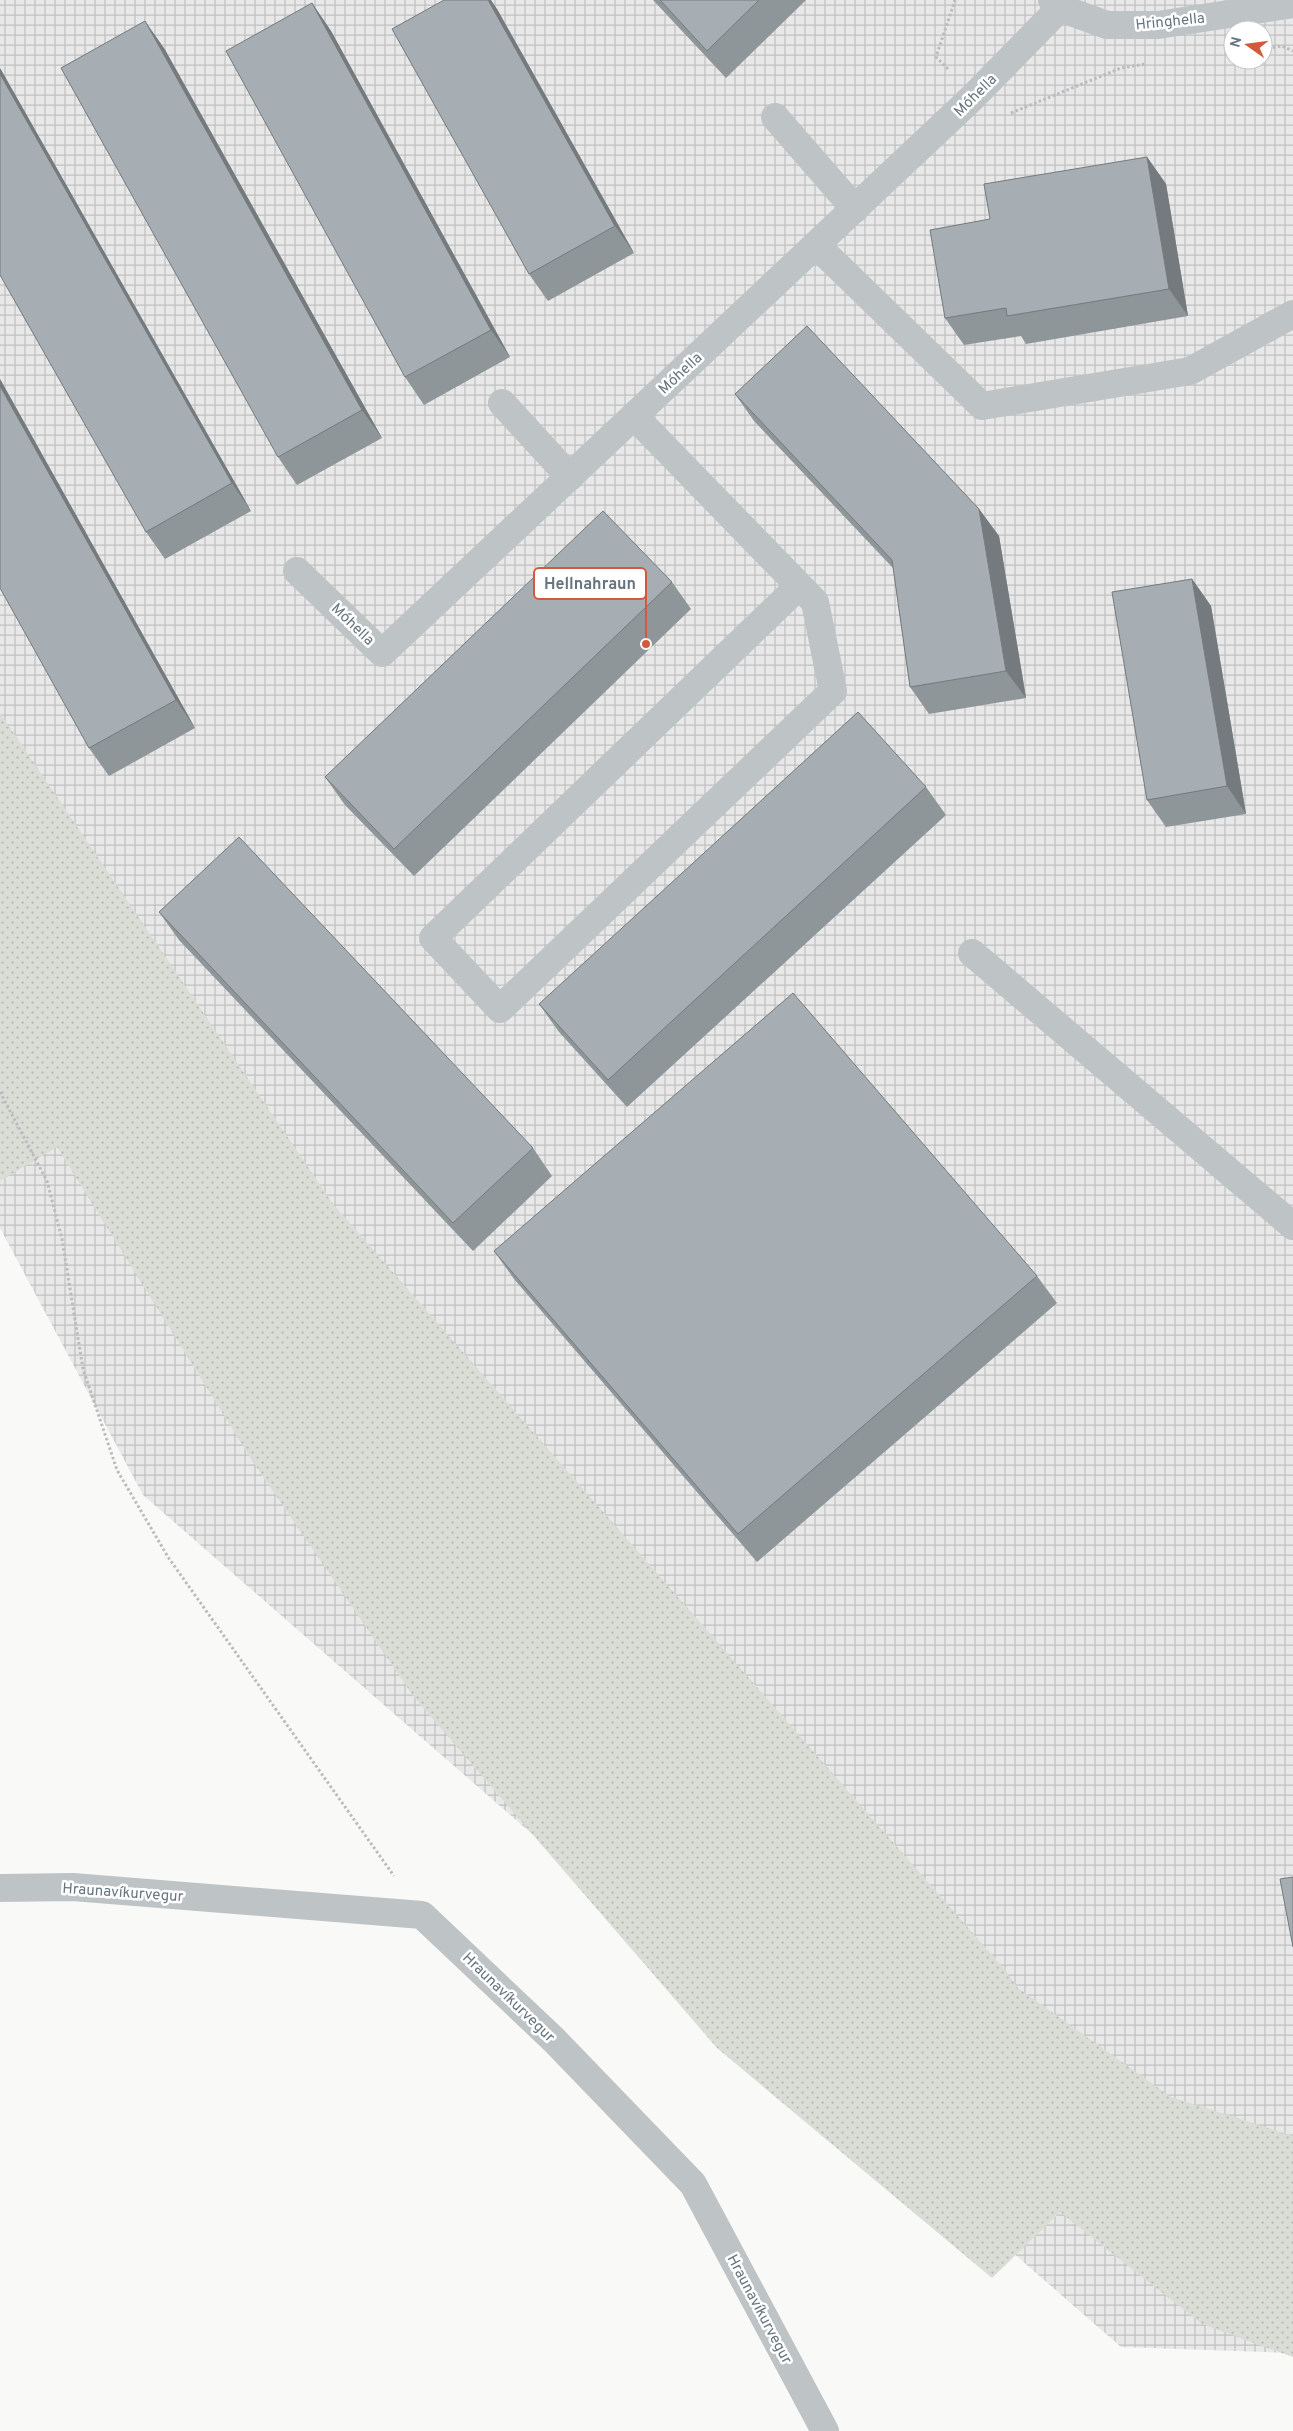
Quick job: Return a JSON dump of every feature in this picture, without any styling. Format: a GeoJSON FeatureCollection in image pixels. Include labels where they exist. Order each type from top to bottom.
{"type":"FeatureCollection","features":[{"type":"Feature","properties":{"kind":"street","name":"Móhella"},"geometry":{"type":"LineString","coordinates":[[297,571],[382,653],[974,97],[1056,4]]}},
{"type":"Feature","properties":{"kind":"street","name":"Hringhella"},"geometry":{"type":"LineString","coordinates":[[1056,4],[1108,25],[1158,26],[1293,4]]}},
{"type":"Feature","properties":{"kind":"street"},"geometry":{"type":"LineString","coordinates":[[775,117],[855,209]]}},
{"type":"Feature","properties":{"kind":"street"},"geometry":{"type":"LineString","coordinates":[[816,245],[982,406],[1190,371],[1293,314]]}},
{"type":"Feature","properties":{"kind":"street"},"geometry":{"type":"LineString","coordinates":[[502,403],[570,477]]}},
{"type":"Feature","properties":{"kind":"street"},"geometry":{"type":"LineString","coordinates":[[634,416],[815,602],[833,691],[500,1009],[432,938],[799,586]]}},
{"type":"Feature","properties":{"kind":"street"},"geometry":{"type":"LineString","coordinates":[[972,953],[1293,1226]]}},
{"type":"Feature","properties":{"kind":"street","name":"Hraunavíkurvegur"},"geometry":{"type":"LineString","coordinates":[[0,1888],[73,1887],[422,1915],[554,2040],[693,2184],[825,2431]]}},
{"type":"Feature","properties":{"kind":"path"},"geometry":{"type":"LineString","coordinates":[[955,0],[936,57],[996,120],[1121,68],[1149,64]]}},
{"type":"Feature","properties":{"kind":"path"},"geometry":{"type":"LineString","coordinates":[[1273,47],[1282,46],[1293,51]]}},
{"type":"Feature","properties":{"kind":"path"},"geometry":{"type":"LineString","coordinates":[[0,1092],[47,1182],[62,1239],[83,1369],[116,1470],[168,1557],[422,1915]]}},
{"type":"Feature","properties":{"kind":"shaded area"},"geometry":{"type":"Polygon","coordinates":[[[0,0],[1293,0],[1293,2353],[1121,2347],[143,1495],[0,1228],[0,0]]]}},
{"type":"Feature","properties":{"kind":"shaded area"},"geometry":{"type":"Polygon","coordinates":[[[0,713],[333,1204],[1005,1970],[1018,1988],[1171,2097],[1293,2136],[1293,2357],[1202,2324],[1060,2212],[992,2278],[717,2048],[414,1697],[253,1462],[57,1147],[0,1181],[0,713]]]}},
{"type":"Feature","properties":{"kind":"building"},"geometry":{"type":"Polygon","coordinates":[[[444,0],[488,0],[615,226],[529,274],[392,29],[444,0]]]}},
{"type":"Feature","properties":{"kind":"building"},"geometry":{"type":"Polygon","coordinates":[[[660,0],[759,0],[707,51],[660,0]]]}},
{"type":"Feature","properties":{"kind":"building"},"geometry":{"type":"Polygon","coordinates":[[[312,3],[491,330],[405,377],[226,51],[312,3]]]}},
{"type":"Feature","properties":{"kind":"building"},"geometry":{"type":"Polygon","coordinates":[[[145,21],[362,410],[278,457],[61,68],[145,21]]]}},
{"type":"Feature","properties":{"kind":"building"},"geometry":{"type":"Polygon","coordinates":[[[0,74],[232,483],[146,532],[0,275],[0,74]]]}},
{"type":"Feature","properties":{"kind":"building"},"geometry":{"type":"Polygon","coordinates":[[[1147,157],[1169,289],[1007,316],[1006,308],[945,318],[930,230],[990,219],[984,184],[1147,157]]]}},
{"type":"Feature","properties":{"kind":"building"},"geometry":{"type":"Polygon","coordinates":[[[807,326],[979,509],[1006,671],[910,687],[892,560],[735,394],[807,326]]]}},
{"type":"Feature","properties":{"kind":"building"},"geometry":{"type":"Polygon","coordinates":[[[0,386],[176,700],[89,748],[0,588],[0,386]]]}},
{"type":"Feature","properties":{"kind":"building"},"geometry":{"type":"Polygon","coordinates":[[[603,511],[672,582],[394,849],[325,777],[603,511]]]}},
{"type":"Feature","properties":{"kind":"building"},"geometry":{"type":"Polygon","coordinates":[[[1192,579],[1227,786],[1147,800],[1112,592],[1192,579]]]}},
{"type":"Feature","properties":{"kind":"building"},"geometry":{"type":"Polygon","coordinates":[[[858,712],[926,787],[608,1080],[539,1004],[858,712]]]}},
{"type":"Feature","properties":{"kind":"building"},"geometry":{"type":"Polygon","coordinates":[[[239,837],[533,1148],[453,1223],[159,912],[239,837]]]}},
{"type":"Feature","properties":{"kind":"building"},"geometry":{"type":"Polygon","coordinates":[[[793,993],[1037,1276],[738,1534],[494,1251],[793,993]]]}},
{"type":"Feature","properties":{"kind":"building"},"geometry":{"type":"Polygon","coordinates":[[[1293,1877],[1293,1947],[1280,1879],[1293,1877]]]}},
{"type":"Feature","properties":{"kind":"place","name":"Hellnahraun"},"geometry":{"type":"Point","coordinates":[646,644]}}]}
